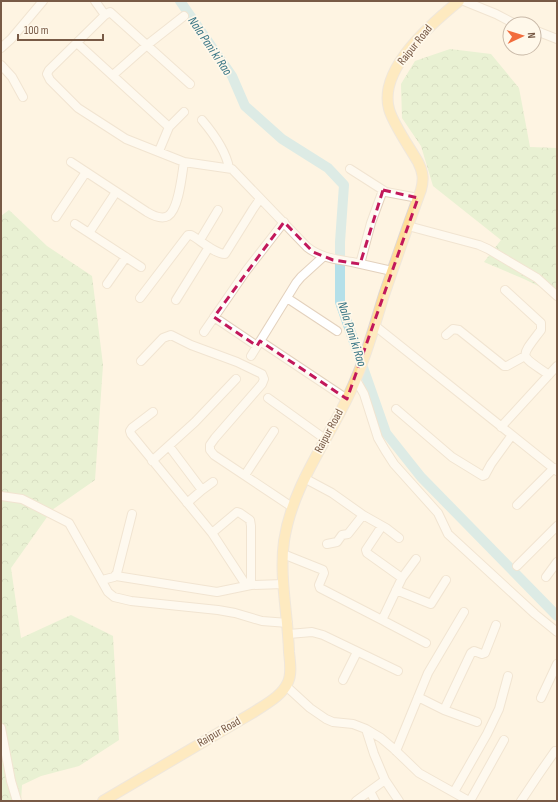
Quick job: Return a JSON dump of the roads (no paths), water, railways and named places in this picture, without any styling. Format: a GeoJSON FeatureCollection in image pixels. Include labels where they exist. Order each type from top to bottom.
{"type":"FeatureCollection","features":[{"type":"Feature","properties":{"kind":"main road","name":"Raipur Road"},"geometry":{"type":"LineString","coordinates":[[103,801],[254,712],[277,696],[286,686],[290,676],[289,634],[284,584],[283,554],[284,540],[292,507],[304,478],[347,399],[356,378],[423,181],[422,170],[392,118],[389,108],[389,89],[393,75],[400,61],[411,47],[431,24],[459,1]]}},
{"type":"Feature","properties":{"kind":"street"},"geometry":{"type":"LineString","coordinates":[[1,48],[42,1]]}},
{"type":"Feature","properties":{"kind":"street"},"geometry":{"type":"LineString","coordinates":[[95,1],[105,15]]}},
{"type":"Feature","properties":{"kind":"street"},"geometry":{"type":"LineString","coordinates":[[464,1],[502,17]]}},
{"type":"Feature","properties":{"kind":"street"},"geometry":{"type":"LineString","coordinates":[[190,84],[111,12],[105,15],[49,70],[47,76],[69,101],[91,118],[130,141],[184,162],[229,168],[234,171],[307,247],[323,257],[392,271]]}},
{"type":"Feature","properties":{"kind":"street"},"geometry":{"type":"LineString","coordinates":[[113,75],[147,45],[184,16]]}},
{"type":"Feature","properties":{"kind":"street"},"geometry":{"type":"LineString","coordinates":[[542,33],[557,39]]}},
{"type":"Feature","properties":{"kind":"street"},"geometry":{"type":"LineString","coordinates":[[77,43],[169,127]]}},
{"type":"Feature","properties":{"kind":"street"},"geometry":{"type":"LineString","coordinates":[[1,65],[12,77],[23,98]]}},
{"type":"Feature","properties":{"kind":"street"},"geometry":{"type":"LineString","coordinates":[[159,151],[169,127],[184,112]]}},
{"type":"Feature","properties":{"kind":"street"},"geometry":{"type":"LineString","coordinates":[[202,120],[210,129],[224,154],[229,168]]}},
{"type":"Feature","properties":{"kind":"street"},"geometry":{"type":"LineString","coordinates":[[71,162],[151,214],[161,217],[170,214],[176,203],[184,162]]}},
{"type":"Feature","properties":{"kind":"street"},"geometry":{"type":"LineString","coordinates":[[350,169],[383,190],[418,198]]}},
{"type":"Feature","properties":{"kind":"street"},"geometry":{"type":"LineString","coordinates":[[56,217],[86,172]]}},
{"type":"Feature","properties":{"kind":"street"},"geometry":{"type":"LineString","coordinates":[[356,263],[383,190]]}},
{"type":"Feature","properties":{"kind":"street"},"geometry":{"type":"LineString","coordinates":[[89,233],[116,192]]}},
{"type":"Feature","properties":{"kind":"street"},"geometry":{"type":"LineString","coordinates":[[140,298],[186,237],[191,235],[221,254],[225,254],[260,199]]}},
{"type":"Feature","properties":{"kind":"street"},"geometry":{"type":"LineString","coordinates":[[200,240],[218,210]]}},
{"type":"Feature","properties":{"kind":"street"},"geometry":{"type":"LineString","coordinates":[[204,332],[246,271],[284,222]]}},
{"type":"Feature","properties":{"kind":"street"},"geometry":{"type":"LineString","coordinates":[[75,224],[141,268]]}},
{"type":"Feature","properties":{"kind":"street"},"geometry":{"type":"LineString","coordinates":[[408,226],[479,245],[488,249],[537,278],[557,296]]}},
{"type":"Feature","properties":{"kind":"street"},"geometry":{"type":"LineString","coordinates":[[176,300],[209,247]]}},
{"type":"Feature","properties":{"kind":"street"},"geometry":{"type":"LineString","coordinates":[[251,356],[301,277],[323,257]]}},
{"type":"Feature","properties":{"kind":"street"},"geometry":{"type":"LineString","coordinates":[[107,284],[126,258]]}},
{"type":"Feature","properties":{"kind":"street"},"geometry":{"type":"LineString","coordinates":[[505,290],[542,325],[541,330],[525,351],[525,356],[527,360],[549,375]]}},
{"type":"Feature","properties":{"kind":"street"},"geometry":{"type":"LineString","coordinates":[[287,298],[337,331]]}},
{"type":"Feature","properties":{"kind":"street"},"geometry":{"type":"LineString","coordinates":[[214,317],[259,343],[347,399]]}},
{"type":"Feature","properties":{"kind":"street"},"geometry":{"type":"LineString","coordinates":[[374,325],[555,469],[517,505]]}},
{"type":"Feature","properties":{"kind":"street"},"geometry":{"type":"LineString","coordinates":[[446,335],[453,329],[459,330],[504,366],[507,366],[525,356]]}},
{"type":"Feature","properties":{"kind":"street"},"geometry":{"type":"LineString","coordinates":[[141,361],[163,338],[171,335],[191,345],[237,362],[262,374],[264,381],[209,447],[214,455],[292,507]]}},
{"type":"Feature","properties":{"kind":"street"},"geometry":{"type":"LineString","coordinates":[[502,427],[557,366]]}},
{"type":"Feature","properties":{"kind":"street"},"geometry":{"type":"LineString","coordinates":[[356,378],[364,394],[378,438],[385,450],[394,464],[438,513],[448,534],[535,614],[557,632]]}},
{"type":"Feature","properties":{"kind":"street"},"geometry":{"type":"LineString","coordinates":[[152,461],[196,422],[236,379]]}},
{"type":"Feature","properties":{"kind":"street"},"geometry":{"type":"LineString","coordinates":[[268,398],[325,439]]}},
{"type":"Feature","properties":{"kind":"street"},"geometry":{"type":"LineString","coordinates":[[396,409],[452,458],[483,476],[512,435]]}},
{"type":"Feature","properties":{"kind":"street"},"geometry":{"type":"LineString","coordinates":[[153,412],[132,428],[130,431],[131,434],[212,533],[249,585]]}},
{"type":"Feature","properties":{"kind":"street"},"geometry":{"type":"LineString","coordinates":[[245,475],[274,431]]}},
{"type":"Feature","properties":{"kind":"street"},"geometry":{"type":"LineString","coordinates":[[169,446],[202,490]]}},
{"type":"Feature","properties":{"kind":"street"},"geometry":{"type":"LineString","coordinates":[[304,478],[332,494],[399,538]]}},
{"type":"Feature","properties":{"kind":"street"},"geometry":{"type":"LineString","coordinates":[[187,504],[213,482]]}},
{"type":"Feature","properties":{"kind":"street"},"geometry":{"type":"LineString","coordinates":[[1,496],[22,499],[69,523],[108,592],[114,597],[120,599],[218,610],[262,621],[288,623]]}},
{"type":"Feature","properties":{"kind":"street"},"geometry":{"type":"LineString","coordinates":[[212,533],[235,513],[240,513],[249,518],[251,526],[249,585]]}},
{"type":"Feature","properties":{"kind":"street"},"geometry":{"type":"LineString","coordinates":[[116,576],[132,514]]}},
{"type":"Feature","properties":{"kind":"street"},"geometry":{"type":"LineString","coordinates":[[327,544],[337,542],[342,535],[348,534],[363,515]]}},
{"type":"Feature","properties":{"kind":"street"},"geometry":{"type":"LineString","coordinates":[[382,526],[366,551],[402,578]]}},
{"type":"Feature","properties":{"kind":"street"},"geometry":{"type":"LineString","coordinates":[[517,566],[557,526]]}},
{"type":"Feature","properties":{"kind":"street"},"geometry":{"type":"LineString","coordinates":[[283,554],[323,570],[324,573],[319,585],[320,588],[426,643]]}},
{"type":"Feature","properties":{"kind":"street"},"geometry":{"type":"LineString","coordinates":[[382,620],[402,578],[416,559]]}},
{"type":"Feature","properties":{"kind":"street"},"geometry":{"type":"LineString","coordinates":[[546,577],[557,562]]}},
{"type":"Feature","properties":{"kind":"street"},"geometry":{"type":"LineString","coordinates":[[102,580],[116,576],[212,592],[224,591],[249,585],[284,584]]}},
{"type":"Feature","properties":{"kind":"street"},"geometry":{"type":"LineString","coordinates":[[396,590],[430,604],[446,580]]}},
{"type":"Feature","properties":{"kind":"street"},"geometry":{"type":"LineString","coordinates":[[396,751],[428,673],[464,612]]}},
{"type":"Feature","properties":{"kind":"street"},"geometry":{"type":"LineString","coordinates":[[444,710],[471,653],[474,651],[482,654],[485,653],[496,625]]}},
{"type":"Feature","properties":{"kind":"street"},"geometry":{"type":"LineString","coordinates":[[289,634],[312,632],[332,639],[398,671]]}},
{"type":"Feature","properties":{"kind":"street"},"geometry":{"type":"LineString","coordinates":[[343,680],[357,652]]}},
{"type":"Feature","properties":{"kind":"street"},"geometry":{"type":"LineString","coordinates":[[541,698],[557,664]]}},
{"type":"Feature","properties":{"kind":"street"},"geometry":{"type":"LineString","coordinates":[[454,792],[487,734],[499,709],[508,676]]}},
{"type":"Feature","properties":{"kind":"street"},"geometry":{"type":"LineString","coordinates":[[286,686],[310,708],[326,719],[333,722],[353,724],[366,729],[381,738],[419,773],[470,801],[504,740]]}},
{"type":"Feature","properties":{"kind":"street"},"geometry":{"type":"LineString","coordinates":[[418,697],[444,710],[476,722]]}},
{"type":"Feature","properties":{"kind":"street"},"geometry":{"type":"LineString","coordinates":[[1,728],[11,781],[17,801]]}},
{"type":"Feature","properties":{"kind":"street"},"geometry":{"type":"LineString","coordinates":[[366,729],[374,754],[385,780],[398,801]]}},
{"type":"Feature","properties":{"kind":"street"},"geometry":{"type":"LineString","coordinates":[[521,801],[535,778],[555,751]]}},
{"type":"Feature","properties":{"kind":"street"},"geometry":{"type":"LineString","coordinates":[[356,801],[385,780]]}},
{"type":"Feature","properties":{"kind":"street"},"geometry":{"type":"LineString","coordinates":[[370,791],[374,801]]}},
{"type":"Feature","properties":{"kind":"waterway","name":"Nala Pani ki Rao"},"geometry":{"type":"LineString","coordinates":[[180,1],[232,76],[245,106],[282,139],[328,168],[344,185],[340,242],[340,302],[386,433],[421,477],[557,616]]}}]}
